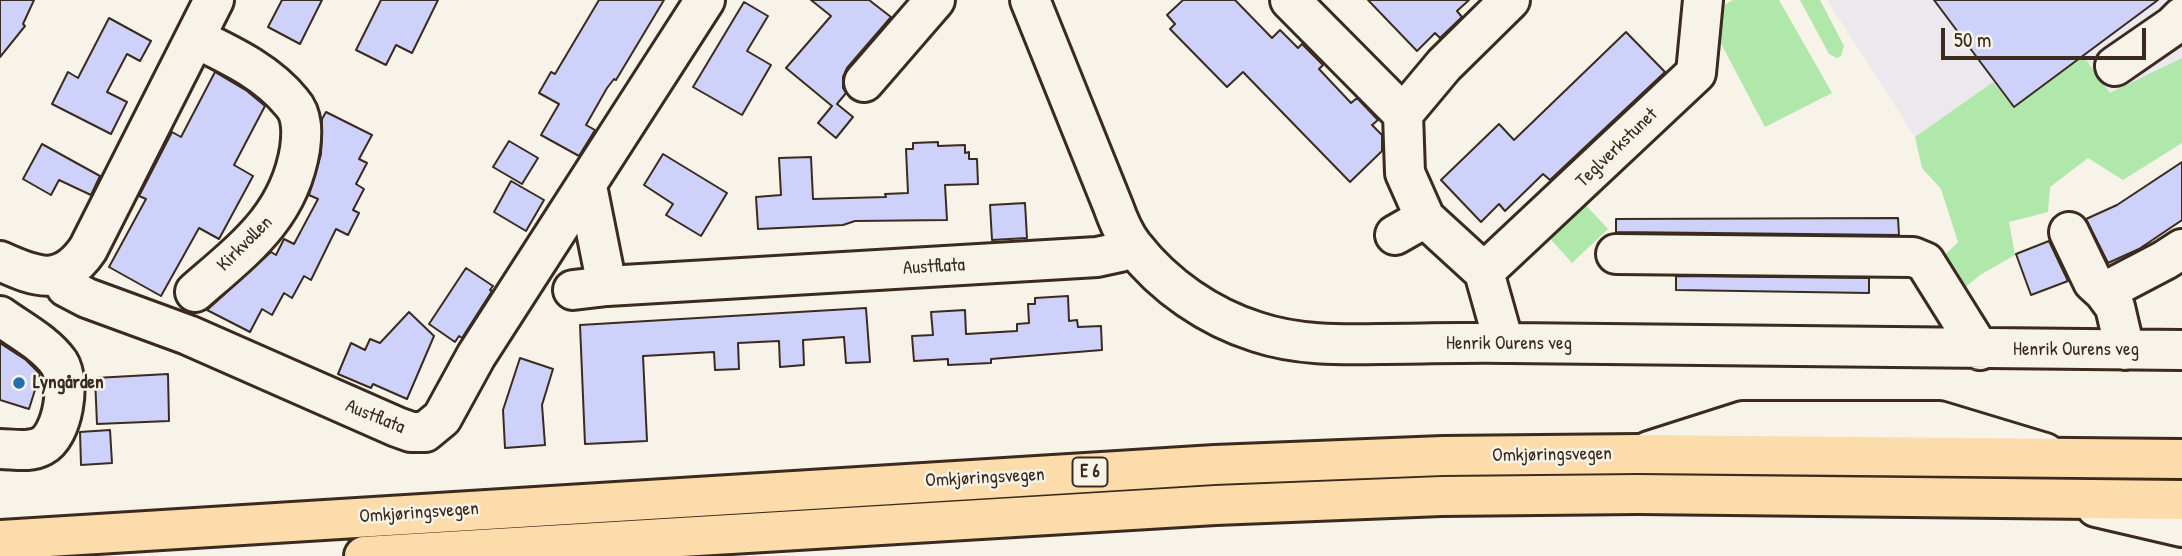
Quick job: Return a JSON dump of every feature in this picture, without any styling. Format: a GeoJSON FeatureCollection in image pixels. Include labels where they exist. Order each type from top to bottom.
{"type":"FeatureCollection","features":[{"type":"Feature","properties":{"kind":"highway","name":"Omkjøringsvegen"},"geometry":{"type":"LineString","coordinates":[[0,540],[1215,465],[1443,456],[1639,454],[2182,459]]}},
{"type":"Feature","properties":{"kind":"highway","name":"Omkjøringsvegen"},"geometry":{"type":"LineString","coordinates":[[364,556],[1202,506],[1441,496],[1638,494],[2182,500]]}},
{"type":"Feature","properties":{"kind":"street"},"geometry":{"type":"LineString","coordinates":[[0,261],[44,276],[60,275],[80,260],[215,0]]}},
{"type":"Feature","properties":{"kind":"street","name":"Austflata"},"geometry":{"type":"LineString","coordinates":[[60,275],[66,287],[88,298],[188,335],[397,427],[411,432],[425,432],[442,418],[476,356],[705,0]]}},
{"type":"Feature","properties":{"kind":"street"},"geometry":{"type":"LineString","coordinates":[[864,82],[935,0]]}},
{"type":"Feature","properties":{"kind":"street","name":"Henrik Ourens veg"},"geometry":{"type":"LineString","coordinates":[[1030,0],[1112,206],[1132,246],[1177,289],[1203,308],[1258,333],[1332,345],[1504,343],[2182,350]]}},
{"type":"Feature","properties":{"kind":"street"},"geometry":{"type":"LineString","coordinates":[[1290,0],[1403,114]]}},
{"type":"Feature","properties":{"kind":"street"},"geometry":{"type":"LineString","coordinates":[[1504,343],[1484,272],[1410,227],[1403,114],[1444,65],[1510,0]]}},
{"type":"Feature","properties":{"kind":"street","name":"Teglverkstunet"},"geometry":{"type":"LineString","coordinates":[[1484,272],[1696,73],[1703,0]]}},
{"type":"Feature","properties":{"kind":"street"},"geometry":{"type":"LineString","coordinates":[[2115,66],[2182,17]]}},
{"type":"Feature","properties":{"kind":"street","name":"Kirkvollen"},"geometry":{"type":"LineString","coordinates":[[195,38],[267,77],[295,105],[302,131],[297,169],[278,210],[256,239],[195,292]]}},
{"type":"Feature","properties":{"kind":"street","name":"Austflata"},"geometry":{"type":"LineString","coordinates":[[587,186],[590,288],[1063,260],[1109,256],[1132,246]]}},
{"type":"Feature","properties":{"kind":"street"},"geometry":{"type":"LineString","coordinates":[[2069,232],[2093,282],[2116,307],[2125,350]]}},
{"type":"Feature","properties":{"kind":"street"},"geometry":{"type":"LineString","coordinates":[[2104,292],[2182,248]]}},
{"type":"Feature","properties":{"kind":"street"},"geometry":{"type":"LineString","coordinates":[[1616,254],[1913,257],[1925,262],[1980,350]]}},
{"type":"Feature","properties":{"kind":"street"},"geometry":{"type":"LineString","coordinates":[[0,316],[47,350],[60,365],[66,386],[57,431],[45,445],[32,450],[0,449]]}},
{"type":"Feature","properties":{"kind":"street"},"geometry":{"type":"LineString","coordinates":[[2060,499],[2182,527]]}},
{"type":"Feature","properties":{"kind":"shaded area"},"geometry":{"type":"Polygon","coordinates":[[[1827,0],[2182,0],[2182,58],[2110,94],[2082,57],[2013,108],[1993,82],[1915,137],[1827,0]]]}},
{"type":"Feature","properties":{"kind":"green space"},"geometry":{"type":"Polygon","coordinates":[[[1733,0],[1779,0],[1832,93],[1765,127],[1706,15],[1733,0]]]}},
{"type":"Feature","properties":{"kind":"green space"},"geometry":{"type":"Polygon","coordinates":[[[1800,0],[1820,0],[1844,46],[1841,56],[1837,58],[1829,54],[1800,0]]]}},
{"type":"Feature","properties":{"kind":"green space"},"geometry":{"type":"Polygon","coordinates":[[[2083,56],[2110,93],[2182,58],[2182,143],[2123,180],[2088,158],[2050,187],[2048,212],[2009,222],[2015,255],[1980,275],[1957,294],[1939,261],[1958,242],[1941,189],[1922,168],[1915,137],[1993,82],[2014,108],[2083,56]]]}},
{"type":"Feature","properties":{"kind":"green space"},"geometry":{"type":"Polygon","coordinates":[[[1583,202],[1608,229],[1572,263],[1547,235],[1583,202]]]}},
{"type":"Feature","properties":{"kind":"building"},"geometry":{"type":"Polygon","coordinates":[[[0,0],[34,0],[23,24],[25,26],[0,57],[0,0]]]}},
{"type":"Feature","properties":{"kind":"building"},"geometry":{"type":"Polygon","coordinates":[[[282,0],[322,0],[300,44],[268,27],[282,0]]]}},
{"type":"Feature","properties":{"kind":"building"},"geometry":{"type":"Polygon","coordinates":[[[381,0],[438,0],[412,53],[396,45],[386,65],[356,50],[381,0]]]}},
{"type":"Feature","properties":{"kind":"building"},"geometry":{"type":"Polygon","coordinates":[[[599,0],[664,0],[586,125],[595,130],[579,156],[541,135],[559,104],[539,93],[551,72],[555,74],[599,0]]]}},
{"type":"Feature","properties":{"kind":"building"},"geometry":{"type":"Polygon","coordinates":[[[811,0],[869,0],[891,17],[847,68],[843,77],[846,93],[837,104],[853,117],[836,138],[818,123],[832,106],[786,68],[831,16],[811,0]]]}},
{"type":"Feature","properties":{"kind":"building"},"geometry":{"type":"Polygon","coordinates":[[[1183,0],[1235,0],[1272,38],[1280,30],[1298,48],[1302,44],[1323,65],[1319,69],[1351,103],[1357,98],[1378,120],[1372,125],[1382,135],[1382,151],[1350,182],[1243,72],[1227,87],[1170,29],[1175,24],[1167,15],[1183,0]]]}},
{"type":"Feature","properties":{"kind":"building"},"geometry":{"type":"Polygon","coordinates":[[[1368,0],[1469,0],[1457,11],[1462,17],[1440,38],[1435,33],[1417,51],[1368,0]]]}},
{"type":"Feature","properties":{"kind":"building"},"geometry":{"type":"Polygon","coordinates":[[[1934,0],[2158,0],[2014,107],[1934,0]]]}},
{"type":"Feature","properties":{"kind":"building"},"geometry":{"type":"Polygon","coordinates":[[[744,2],[768,16],[747,51],[771,65],[742,115],[693,87],[744,2]]]}},
{"type":"Feature","properties":{"kind":"building"},"geometry":{"type":"Polygon","coordinates":[[[109,18],[151,41],[140,61],[127,54],[107,92],[127,102],[111,134],[52,104],[68,72],[78,78],[109,18]]]}},
{"type":"Feature","properties":{"kind":"building"},"geometry":{"type":"Polygon","coordinates":[[[1626,32],[1665,72],[1550,180],[1543,174],[1505,211],[1499,204],[1481,222],[1441,180],[1499,124],[1514,140],[1626,32]]]}},
{"type":"Feature","properties":{"kind":"building"},"geometry":{"type":"Polygon","coordinates":[[[215,72],[247,91],[265,106],[234,165],[253,176],[219,239],[199,228],[161,296],[109,267],[146,199],[139,196],[172,132],[181,137],[215,72]]]}},
{"type":"Feature","properties":{"kind":"building"},"geometry":{"type":"Polygon","coordinates":[[[326,112],[372,135],[359,159],[367,163],[356,184],[364,189],[353,210],[359,213],[348,235],[336,229],[311,280],[304,276],[292,298],[284,293],[272,315],[262,309],[250,332],[207,310],[271,252],[276,255],[284,239],[294,244],[318,199],[309,195],[321,154],[322,119],[326,112]]]}},
{"type":"Feature","properties":{"kind":"building"},"geometry":{"type":"Polygon","coordinates":[[[509,141],[538,158],[522,184],[493,167],[509,141]]]}},
{"type":"Feature","properties":{"kind":"building"},"geometry":{"type":"Polygon","coordinates":[[[938,142],[938,146],[965,145],[965,153],[969,152],[969,159],[977,159],[978,184],[945,185],[947,220],[855,221],[843,225],[758,229],[756,197],[781,195],[779,158],[811,157],[813,199],[886,197],[885,194],[908,193],[906,149],[913,149],[913,143],[938,142]]]}},
{"type":"Feature","properties":{"kind":"building"},"geometry":{"type":"Polygon","coordinates":[[[42,144],[100,176],[91,195],[59,180],[51,195],[23,179],[42,144]]]}},
{"type":"Feature","properties":{"kind":"building"},"geometry":{"type":"Polygon","coordinates":[[[663,154],[727,193],[701,236],[666,215],[673,204],[644,185],[663,154]]]}},
{"type":"Feature","properties":{"kind":"building"},"geometry":{"type":"Polygon","coordinates":[[[2182,162],[2182,220],[2139,249],[2108,263],[2086,219],[2117,205],[2182,162]]]}},
{"type":"Feature","properties":{"kind":"building"},"geometry":{"type":"Polygon","coordinates":[[[511,181],[544,200],[526,231],[494,212],[511,181]]]}},
{"type":"Feature","properties":{"kind":"building"},"geometry":{"type":"Polygon","coordinates":[[[1025,203],[1027,238],[992,240],[990,205],[1025,203]]]}},
{"type":"Feature","properties":{"kind":"building"},"geometry":{"type":"Polygon","coordinates":[[[1898,218],[1899,235],[1616,232],[1616,219],[1898,218]]]}},
{"type":"Feature","properties":{"kind":"building"},"geometry":{"type":"Polygon","coordinates":[[[2049,241],[2068,281],[2031,295],[2016,254],[2049,241]]]}},
{"type":"Feature","properties":{"kind":"building"},"geometry":{"type":"Polygon","coordinates":[[[466,268],[493,286],[462,338],[459,336],[455,342],[429,324],[466,268]]]}},
{"type":"Feature","properties":{"kind":"building"},"geometry":{"type":"Polygon","coordinates":[[[1676,276],[1869,278],[1869,293],[1676,290],[1676,276]]]}},
{"type":"Feature","properties":{"kind":"building"},"geometry":{"type":"Polygon","coordinates":[[[1068,296],[1069,321],[1077,320],[1078,327],[1101,326],[1102,350],[991,359],[991,363],[948,365],[948,359],[914,361],[912,336],[933,335],[931,312],[965,310],[966,334],[1017,331],[1017,324],[1029,323],[1028,304],[1035,304],[1035,298],[1068,296]]]}},
{"type":"Feature","properties":{"kind":"building"},"geometry":{"type":"Polygon","coordinates":[[[866,308],[870,362],[846,363],[844,337],[803,340],[804,365],[780,367],[779,341],[738,343],[739,369],[715,370],[714,352],[643,356],[647,441],[585,444],[580,325],[866,308]]]}},
{"type":"Feature","properties":{"kind":"building"},"geometry":{"type":"Polygon","coordinates":[[[409,312],[434,336],[407,399],[373,384],[371,388],[338,374],[351,343],[365,350],[370,339],[380,343],[409,312]]]}},
{"type":"Feature","properties":{"kind":"building","name":"Lyngården"},"geometry":{"type":"Polygon","coordinates":[[[0,343],[26,360],[40,374],[29,409],[0,400],[0,343]]]}},
{"type":"Feature","properties":{"kind":"building"},"geometry":{"type":"Polygon","coordinates":[[[520,358],[553,369],[542,405],[545,445],[505,448],[503,410],[520,358]]]}},
{"type":"Feature","properties":{"kind":"building"},"geometry":{"type":"Polygon","coordinates":[[[168,374],[169,421],[97,424],[95,378],[168,374]]]}},
{"type":"Feature","properties":{"kind":"building"},"geometry":{"type":"Polygon","coordinates":[[[110,430],[112,463],[81,465],[80,432],[110,430]]]}},
{"type":"Feature","properties":{"kind":"place","name":"Lyngården"},"geometry":{"type":"Point","coordinates":[19,383]}}]}
